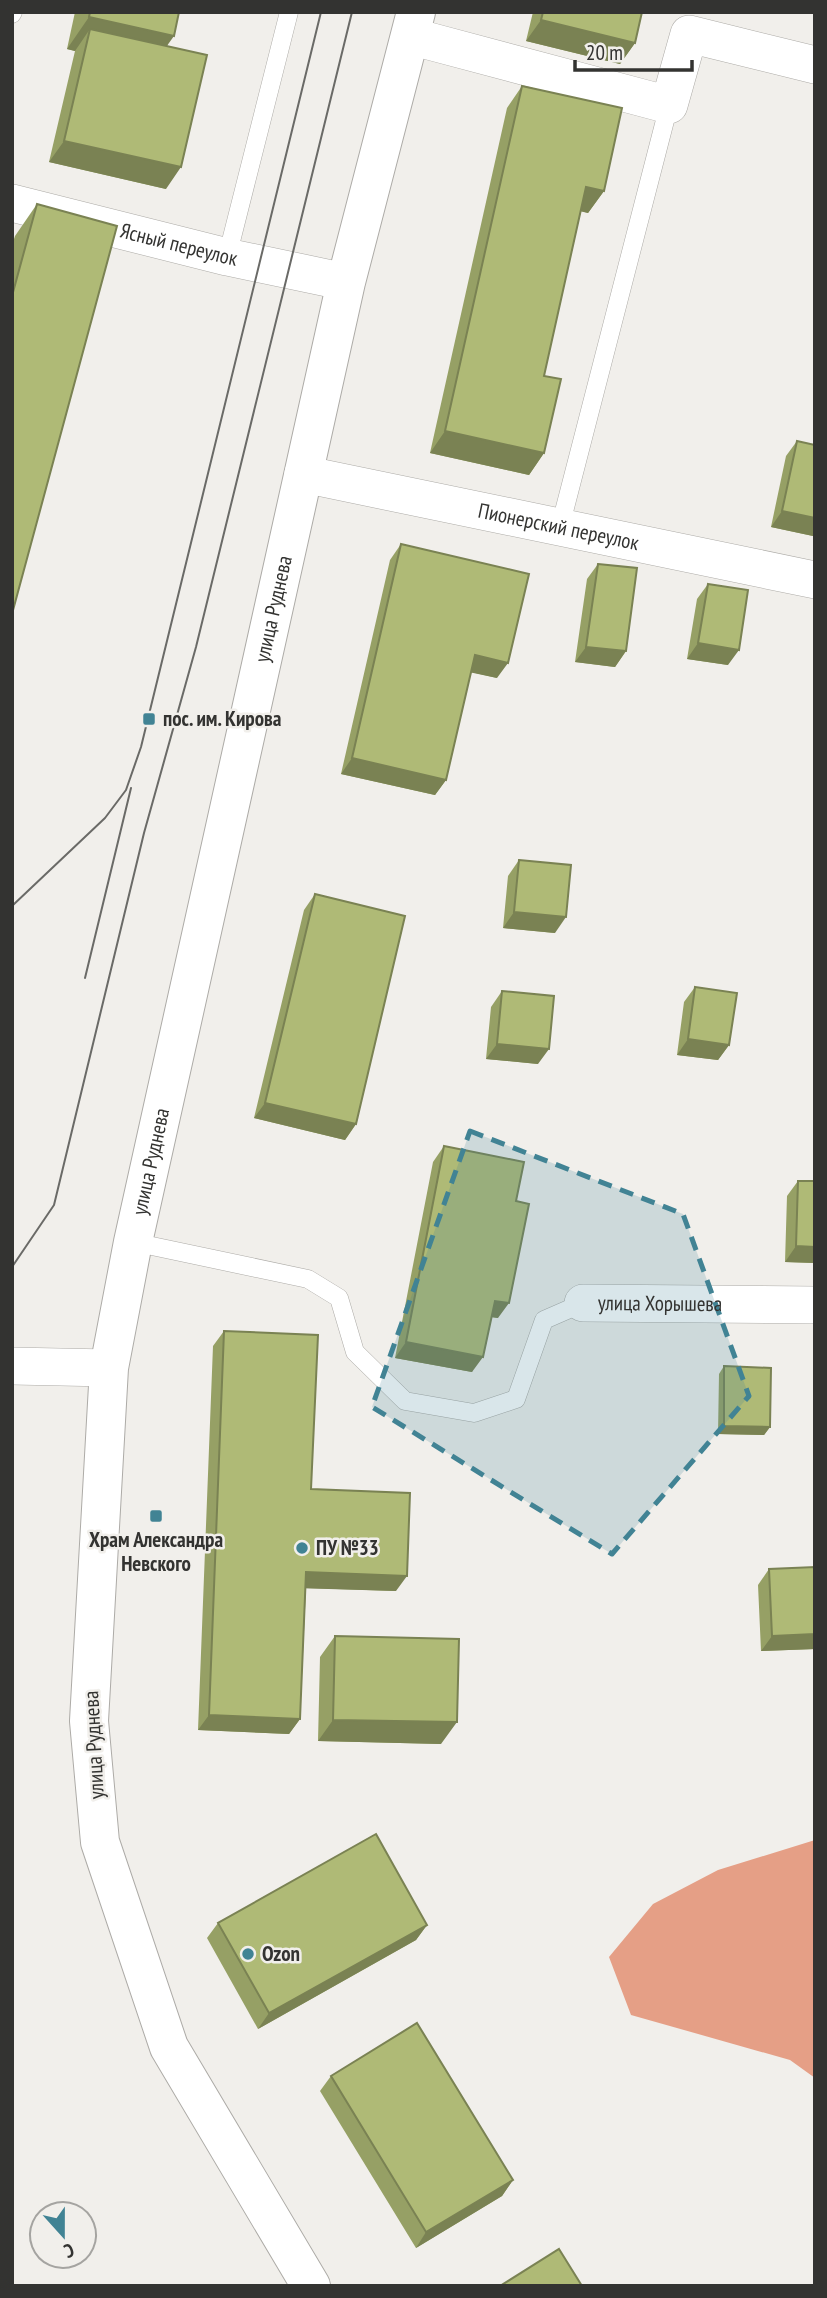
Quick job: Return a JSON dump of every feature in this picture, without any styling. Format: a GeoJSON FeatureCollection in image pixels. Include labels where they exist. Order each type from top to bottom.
{"type":"FeatureCollection","features":[{"type":"Feature","properties":{"kind":"main road","name":"улица Руднева"},"geometry":{"type":"LineString","coordinates":[[311,2286],[169,2047],[100,1842],[89,1721],[109,1368],[133,1242],[346,282],[413,24]]}},
{"type":"Feature","properties":{"kind":"street"},"geometry":{"type":"LineString","coordinates":[[413,24],[670,105],[689,34],[815,65]]}},
{"type":"Feature","properties":{"kind":"street","name":"Ясный переулок"},"geometry":{"type":"LineString","coordinates":[[12,203],[227,257],[346,282]]}},
{"type":"Feature","properties":{"kind":"street","name":"Пионерский переулок"},"geometry":{"type":"LineString","coordinates":[[303,474],[815,580]]}},
{"type":"Feature","properties":{"kind":"street","name":"улица Хорышева"},"geometry":{"type":"LineString","coordinates":[[583,1303],[815,1305]]}},
{"type":"Feature","properties":{"kind":"street"},"geometry":{"type":"LineString","coordinates":[[12,1366],[109,1368]]}},
{"type":"Feature","properties":{"kind":"lane"},"geometry":{"type":"LineString","coordinates":[[227,257],[289,12]]}},
{"type":"Feature","properties":{"kind":"lane"},"geometry":{"type":"LineString","coordinates":[[560,527],[670,105]]}},
{"type":"Feature","properties":{"kind":"lane","name":"улица Хорышева"},"geometry":{"type":"LineString","coordinates":[[133,1242],[308,1279],[339,1298],[355,1352],[405,1401],[474,1413],[516,1399],[544,1320],[583,1303]]}},
{"type":"Feature","properties":{"kind":"highlighted area"},"geometry":{"type":"Polygon","coordinates":[[[470,1131],[683,1214],[749,1396],[612,1554],[372,1407],[470,1131]]]}},
{"type":"Feature","properties":{"kind":"shaded area"},"geometry":{"type":"Polygon","coordinates":[[[815,1840],[815,2078],[790,2060],[631,2015],[609,1957],[653,1904],[718,1870],[815,1840]]]}},
{"type":"Feature","properties":{"kind":"building"},"geometry":{"type":"Polygon","coordinates":[[[90,12],[179,12],[174,36],[89,17],[90,12]]]}},
{"type":"Feature","properties":{"kind":"building"},"geometry":{"type":"Polygon","coordinates":[[[543,12],[642,12],[635,43],[541,20],[543,12]]]}},
{"type":"Feature","properties":{"kind":"building"},"geometry":{"type":"Polygon","coordinates":[[[90,29],[207,55],[181,167],[64,141],[90,29]]]}},
{"type":"Feature","properties":{"kind":"building"},"geometry":{"type":"Polygon","coordinates":[[[522,86],[622,108],[604,191],[586,187],[544,376],[561,379],[544,453],[445,431],[522,86]]]}},
{"type":"Feature","properties":{"kind":"building"},"geometry":{"type":"Polygon","coordinates":[[[37,204],[117,226],[12,614],[12,296],[37,204]]]}},
{"type":"Feature","properties":{"kind":"building"},"geometry":{"type":"Polygon","coordinates":[[[797,441],[815,445],[815,518],[782,511],[797,441]]]}},
{"type":"Feature","properties":{"kind":"building"},"geometry":{"type":"Polygon","coordinates":[[[401,544],[529,574],[508,663],[475,655],[446,780],[352,758],[401,544]]]}},
{"type":"Feature","properties":{"kind":"building"},"geometry":{"type":"Polygon","coordinates":[[[598,564],[637,568],[626,651],[586,647],[598,564]]]}},
{"type":"Feature","properties":{"kind":"building"},"geometry":{"type":"Polygon","coordinates":[[[708,584],[748,590],[739,650],[698,643],[708,584]]]}},
{"type":"Feature","properties":{"kind":"building"},"geometry":{"type":"Polygon","coordinates":[[[519,860],[571,865],[566,917],[514,912],[519,860]]]}},
{"type":"Feature","properties":{"kind":"building"},"geometry":{"type":"Polygon","coordinates":[[[315,894],[405,916],[356,1124],[265,1103],[315,894]]]}},
{"type":"Feature","properties":{"kind":"building"},"geometry":{"type":"Polygon","coordinates":[[[695,987],[737,993],[729,1045],[688,1039],[695,987]]]}},
{"type":"Feature","properties":{"kind":"building"},"geometry":{"type":"Polygon","coordinates":[[[502,991],[554,996],[549,1049],[497,1044],[502,991]]]}},
{"type":"Feature","properties":{"kind":"building"},"geometry":{"type":"Polygon","coordinates":[[[444,1146],[524,1162],[516,1201],[529,1204],[509,1303],[495,1301],[483,1357],[406,1342],[444,1146]]]}},
{"type":"Feature","properties":{"kind":"building"},"geometry":{"type":"Polygon","coordinates":[[[798,1181],[815,1181],[815,1247],[796,1246],[798,1181]]]}},
{"type":"Feature","properties":{"kind":"building","name":"ПУ №33"},"geometry":{"type":"Polygon","coordinates":[[[224,1331],[318,1335],[311,1489],[410,1493],[407,1576],[306,1572],[300,1719],[209,1715],[224,1331]]]}},
{"type":"Feature","properties":{"kind":"building"},"geometry":{"type":"Polygon","coordinates":[[[724,1366],[771,1368],[770,1427],[724,1426],[724,1366]]]}},
{"type":"Feature","properties":{"kind":"building"},"geometry":{"type":"Polygon","coordinates":[[[815,1567],[815,1634],[772,1636],[769,1569],[815,1567]]]}},
{"type":"Feature","properties":{"kind":"building"},"geometry":{"type":"Polygon","coordinates":[[[335,1636],[459,1639],[457,1722],[333,1720],[335,1636]]]}},
{"type":"Feature","properties":{"kind":"building"},"geometry":{"type":"Polygon","coordinates":[[[376,1834],[427,1925],[269,2013],[218,1923],[376,1834]]]}},
{"type":"Feature","properties":{"kind":"building"},"geometry":{"type":"Polygon","coordinates":[[[417,2023],[513,2180],[426,2232],[331,2076],[417,2023]]]}},
{"type":"Feature","properties":{"kind":"building"},"geometry":{"type":"Polygon","coordinates":[[[559,2249],[582,2286],[500,2286],[559,2249]]]}},
{"type":"Feature","properties":{"kind":"tram line"},"geometry":{"type":"LineString","coordinates":[[12,906],[105,818],[126,790],[141,747],[321,12]]}},
{"type":"Feature","properties":{"kind":"tram line"},"geometry":{"type":"LineString","coordinates":[[12,1267],[54,1205],[144,833],[196,647],[352,12]]}},
{"type":"Feature","properties":{"kind":"tram line"},"geometry":{"type":"LineString","coordinates":[[85,978],[131,788]]}},
{"type":"Feature","properties":{"kind":"place","name":"пос. им. Кирова"},"geometry":{"type":"Point","coordinates":[149,719]}},
{"type":"Feature","properties":{"kind":"place","name":"Храм Александра Невского"},"geometry":{"type":"Point","coordinates":[156,1516]}},
{"type":"Feature","properties":{"kind":"place","name":"ПУ №33"},"geometry":{"type":"Point","coordinates":[302,1548]}},
{"type":"Feature","properties":{"kind":"place","name":"Ozon"},"geometry":{"type":"Point","coordinates":[248,1954]}}]}
